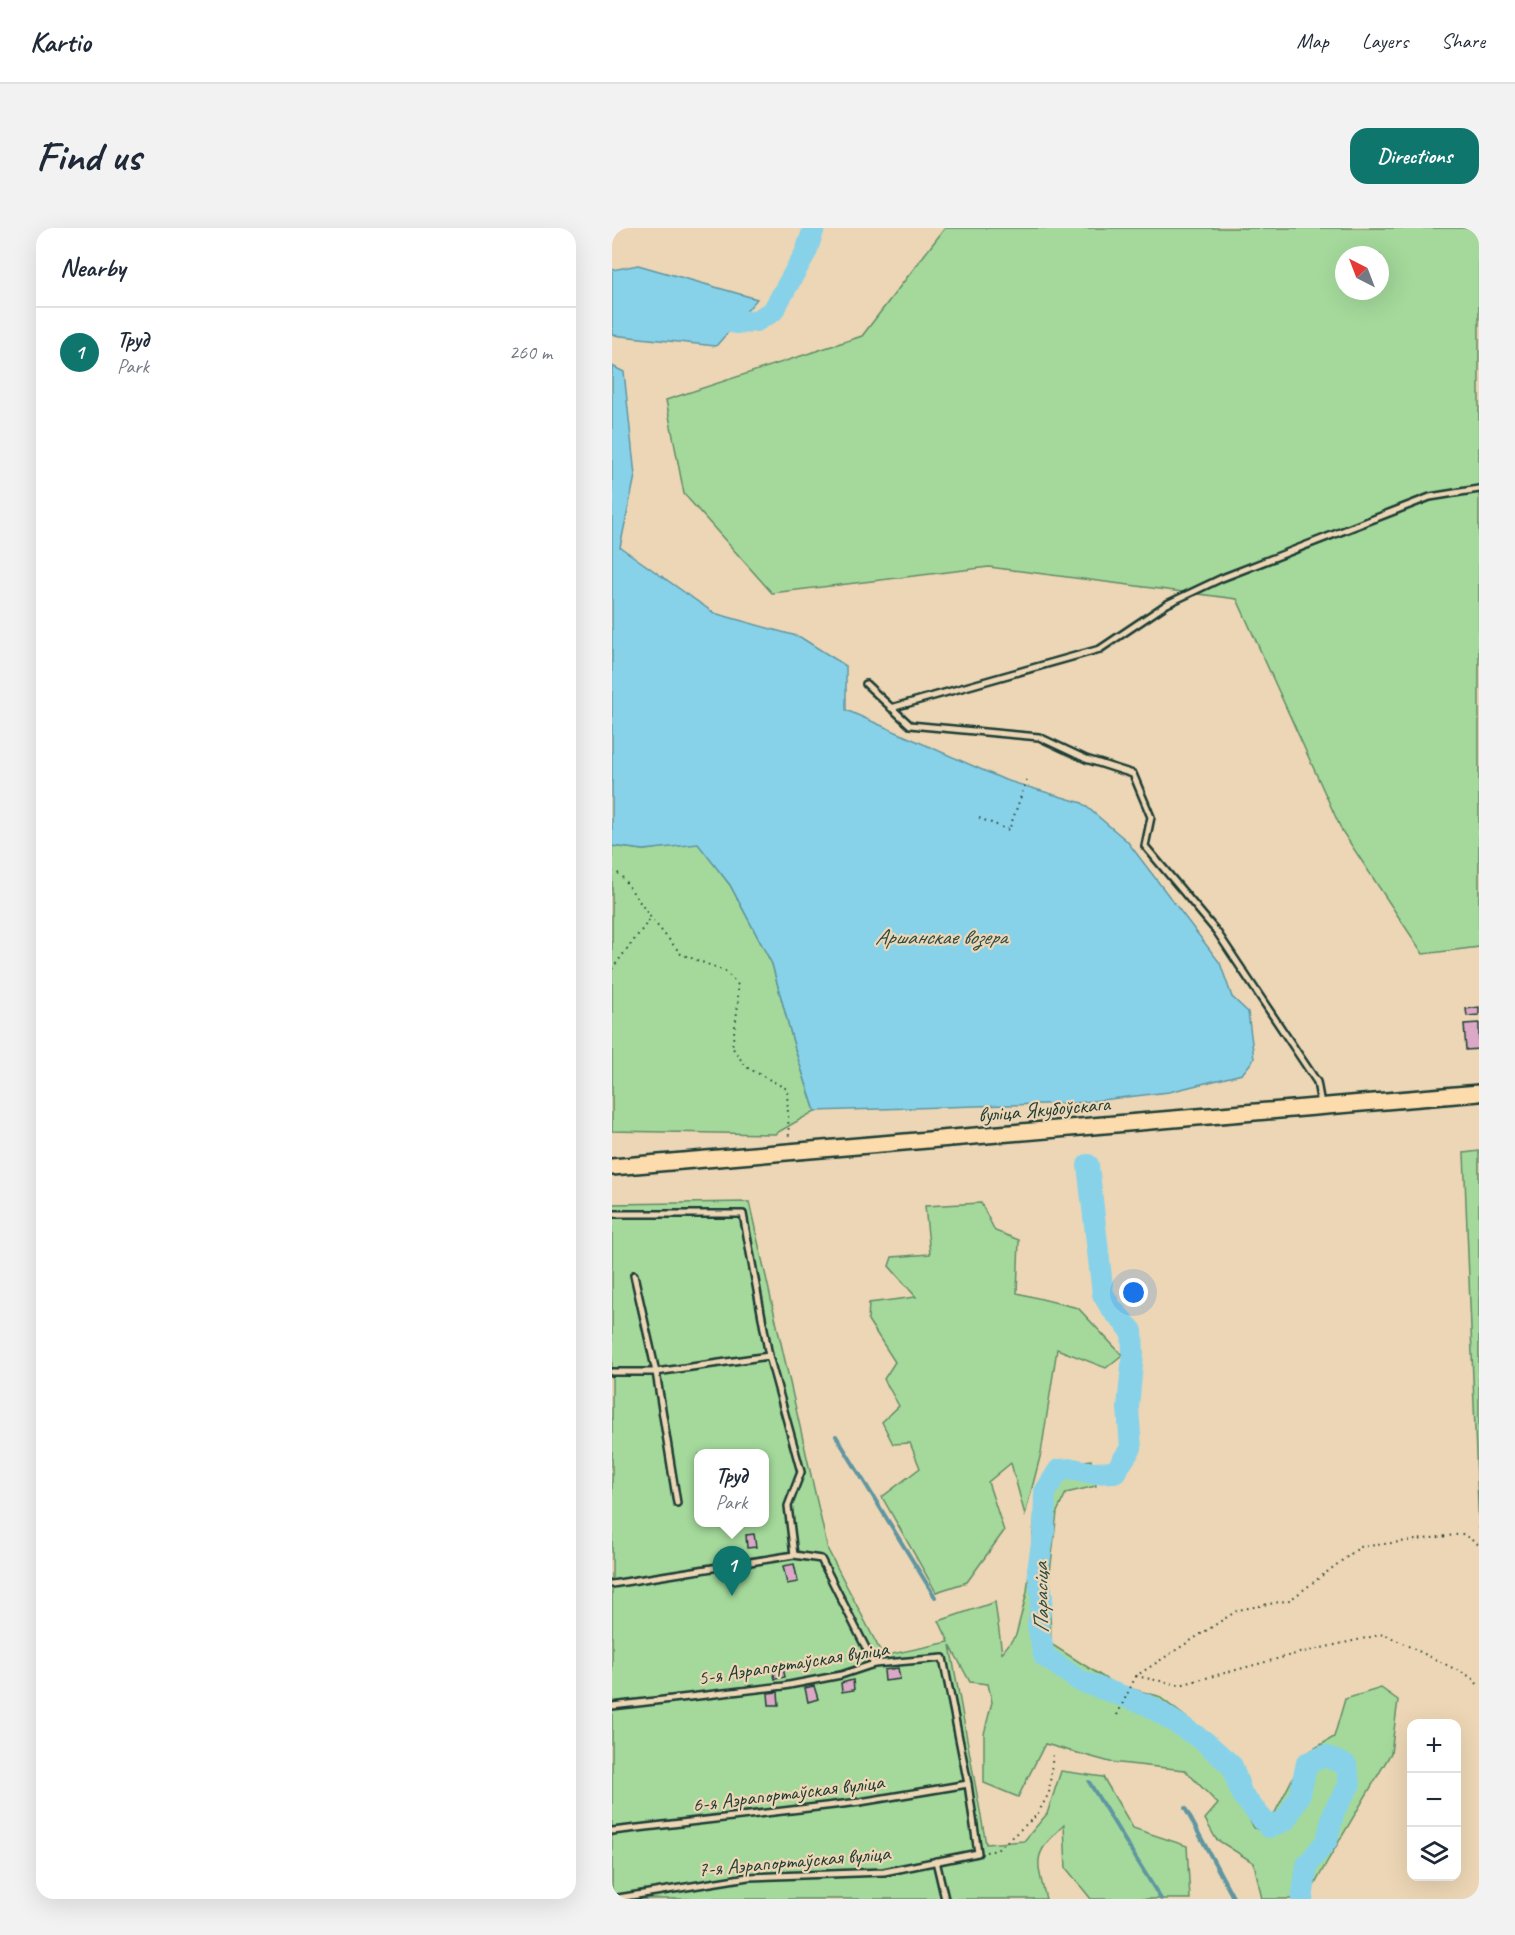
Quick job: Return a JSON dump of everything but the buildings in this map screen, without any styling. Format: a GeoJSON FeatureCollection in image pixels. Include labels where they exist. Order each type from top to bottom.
{"type":"FeatureCollection","features":[{"type":"Feature","properties":{"kind":"main road","name":"вуліца Якубоўскага"},"geometry":{"type":"LineString","coordinates":[[612,1167],[1479,1093]]}},
{"type":"Feature","properties":{"kind":"lane"},"geometry":{"type":"LineString","coordinates":[[891,708],[1100,649],[1167,604],[1222,578],[1430,497],[1479,489]]}},
{"type":"Feature","properties":{"kind":"lane"},"geometry":{"type":"LineString","coordinates":[[866,684],[910,725],[1039,737],[1086,759],[1133,774],[1151,817],[1145,846],[1217,932],[1317,1082],[1322,1106]]}},
{"type":"Feature","properties":{"kind":"lane"},"geometry":{"type":"LineString","coordinates":[[612,1214],[742,1214],[769,1356],[801,1472],[788,1506],[794,1555]]}},
{"type":"Feature","properties":{"kind":"lane"},"geometry":{"type":"LineString","coordinates":[[634,1275],[656,1372],[676,1503]]}},
{"type":"Feature","properties":{"kind":"lane"},"geometry":{"type":"LineString","coordinates":[[612,1372],[656,1372],[769,1356]]}},
{"type":"Feature","properties":{"kind":"lane"},"geometry":{"type":"LineString","coordinates":[[612,1584],[794,1555],[821,1559],[874,1664]]}},
{"type":"Feature","properties":{"kind":"lane","name":"5-я Аэрапортаўская вуліца"},"geometry":{"type":"LineString","coordinates":[[612,1706],[783,1686],[841,1675],[874,1664],[943,1658],[968,1784]]}},
{"type":"Feature","properties":{"kind":"lane"},"geometry":{"type":"LineString","coordinates":[[968,1784],[978,1853]]}},
{"type":"Feature","properties":{"kind":"lane","name":"6-я Аэрапортаўская вуліца"},"geometry":{"type":"LineString","coordinates":[[612,1831],[860,1802],[968,1784]]}},
{"type":"Feature","properties":{"kind":"lane","name":"7-я Аэрапортаўская вуліца"},"geometry":{"type":"LineString","coordinates":[[612,1899],[748,1876],[884,1872],[978,1853]]}},
{"type":"Feature","properties":{"kind":"lane"},"geometry":{"type":"LineString","coordinates":[[936,1861],[945,1899]]}},
{"type":"Feature","properties":{"kind":"path"},"geometry":{"type":"LineString","coordinates":[[979,818],[1009,830],[1027,779]]}},
{"type":"Feature","properties":{"kind":"path"},"geometry":{"type":"LineString","coordinates":[[612,871],[620,874],[651,918],[681,954],[724,971],[738,986],[738,1005],[732,1047],[746,1067],[786,1089],[789,1151]]}},
{"type":"Feature","properties":{"kind":"path"},"geometry":{"type":"LineString","coordinates":[[612,969],[651,918]]}},
{"type":"Feature","properties":{"kind":"path"},"geometry":{"type":"LineString","coordinates":[[1117,1715],[1136,1676],[1238,1610],[1290,1600],[1360,1547],[1463,1534],[1479,1545]]}},
{"type":"Feature","properties":{"kind":"path"},"geometry":{"type":"LineString","coordinates":[[1136,1676],[1180,1685],[1299,1653],[1384,1634],[1471,1677],[1479,1686]]}},
{"type":"Feature","properties":{"kind":"path"},"geometry":{"type":"LineString","coordinates":[[978,1853],[997,1850],[1037,1815],[1049,1793],[1053,1753]]}},
{"type":"Feature","properties":{"kind":"green space"},"geometry":{"type":"Polygon","coordinates":[[[945,228],[1479,228],[1479,947],[1423,954],[1342,831],[1237,599],[989,567],[772,593],[684,494],[666,400],[862,336],[945,228]]]}},
{"type":"Feature","properties":{"kind":"green space"},"geometry":{"type":"Polygon","coordinates":[[[698,843],[730,885],[772,964],[815,1111],[775,1134],[612,1131],[612,846],[644,850],[698,843]]]}},
{"type":"Feature","properties":{"kind":"green space"},"geometry":{"type":"Polygon","coordinates":[[[1479,1151],[1479,1529],[1464,1153],[1479,1151]]]}},
{"type":"Feature","properties":{"kind":"green space"},"geometry":{"type":"Polygon","coordinates":[[[749,1202],[828,1550],[883,1656],[949,1642],[939,1621],[995,1602],[1002,1653],[1016,1635],[1027,1592],[1037,1495],[1054,1465],[1091,1460],[1096,1486],[1066,1493],[1057,1512],[1049,1581],[1051,1644],[1114,1684],[1158,1696],[1220,1743],[1220,1761],[1254,1828],[1265,1832],[1305,1754],[1334,1737],[1345,1699],[1381,1688],[1398,1700],[1391,1753],[1307,1899],[1262,1899],[1254,1863],[1216,1839],[1205,1819],[1218,1804],[1185,1770],[1110,1762],[1045,1744],[1018,1797],[984,1783],[984,1734],[992,1702],[988,1684],[970,1682],[950,1645],[986,1844],[1024,1841],[1047,1814],[1061,1771],[1103,1777],[1133,1828],[1187,1846],[1190,1899],[1091,1899],[1066,1868],[1064,1825],[1046,1844],[1039,1858],[1040,1875],[1046,1899],[612,1899],[612,1204],[749,1202]]]}},
{"type":"Feature","properties":{"kind":"green space"},"geometry":{"type":"Polygon","coordinates":[[[981,1203],[995,1231],[1019,1240],[1017,1293],[1078,1308],[1122,1355],[1106,1368],[1057,1349],[1041,1453],[1025,1515],[1011,1463],[988,1482],[1004,1531],[967,1582],[936,1592],[882,1497],[920,1468],[910,1443],[893,1444],[882,1422],[899,1406],[884,1379],[895,1362],[868,1320],[869,1303],[916,1297],[889,1266],[892,1257],[930,1254],[925,1206],[981,1203]]]}},
{"type":"Feature","properties":{"kind":"water"},"geometry":{"type":"Polygon","coordinates":[[[638,265],[757,299],[716,346],[612,335],[612,270],[638,265]]]}},
{"type":"Feature","properties":{"kind":"water","name":"Аршанскае возера"},"geometry":{"type":"Polygon","coordinates":[[[612,366],[624,372],[635,476],[620,547],[714,613],[800,637],[846,666],[846,710],[1005,780],[1082,803],[1127,841],[1220,963],[1232,997],[1248,1012],[1254,1059],[1242,1074],[1169,1092],[1076,1103],[815,1111],[772,964],[730,885],[698,844],[644,850],[612,846],[612,366]]]}},
{"type":"Feature","properties":{"kind":"waterway","name":"Парасіца"},"geometry":{"type":"LineString","coordinates":[[706,317],[736,323],[756,321],[773,311],[806,252],[814,228]]}},
{"type":"Feature","properties":{"kind":"waterway","name":"Парасіца"},"geometry":{"type":"LineString","coordinates":[[1088,1165],[1103,1294],[1111,1308],[1132,1331],[1133,1354],[1128,1408],[1131,1448],[1115,1472],[1059,1470],[1045,1492],[1044,1531],[1038,1570],[1042,1597],[1038,1625],[1044,1656],[1080,1681],[1148,1705],[1204,1741],[1232,1766],[1242,1795],[1269,1827],[1286,1820],[1300,1794],[1307,1763],[1325,1756],[1346,1765],[1350,1784],[1334,1811],[1327,1840],[1307,1865],[1302,1899]]}},
{"type":"Feature","properties":{"kind":"waterway"},"geometry":{"type":"LineString","coordinates":[[836,1436],[935,1597]]}},
{"type":"Feature","properties":{"kind":"waterway"},"geometry":{"type":"LineString","coordinates":[[1089,1782],[1161,1899]]}},
{"type":"Feature","properties":{"kind":"waterway"},"geometry":{"type":"LineString","coordinates":[[1185,1808],[1234,1899]]}},
{"type":"Feature","properties":{"kind":"place","name":"Труд"},"geometry":{"type":"Point","coordinates":[732,1596]}}]}
